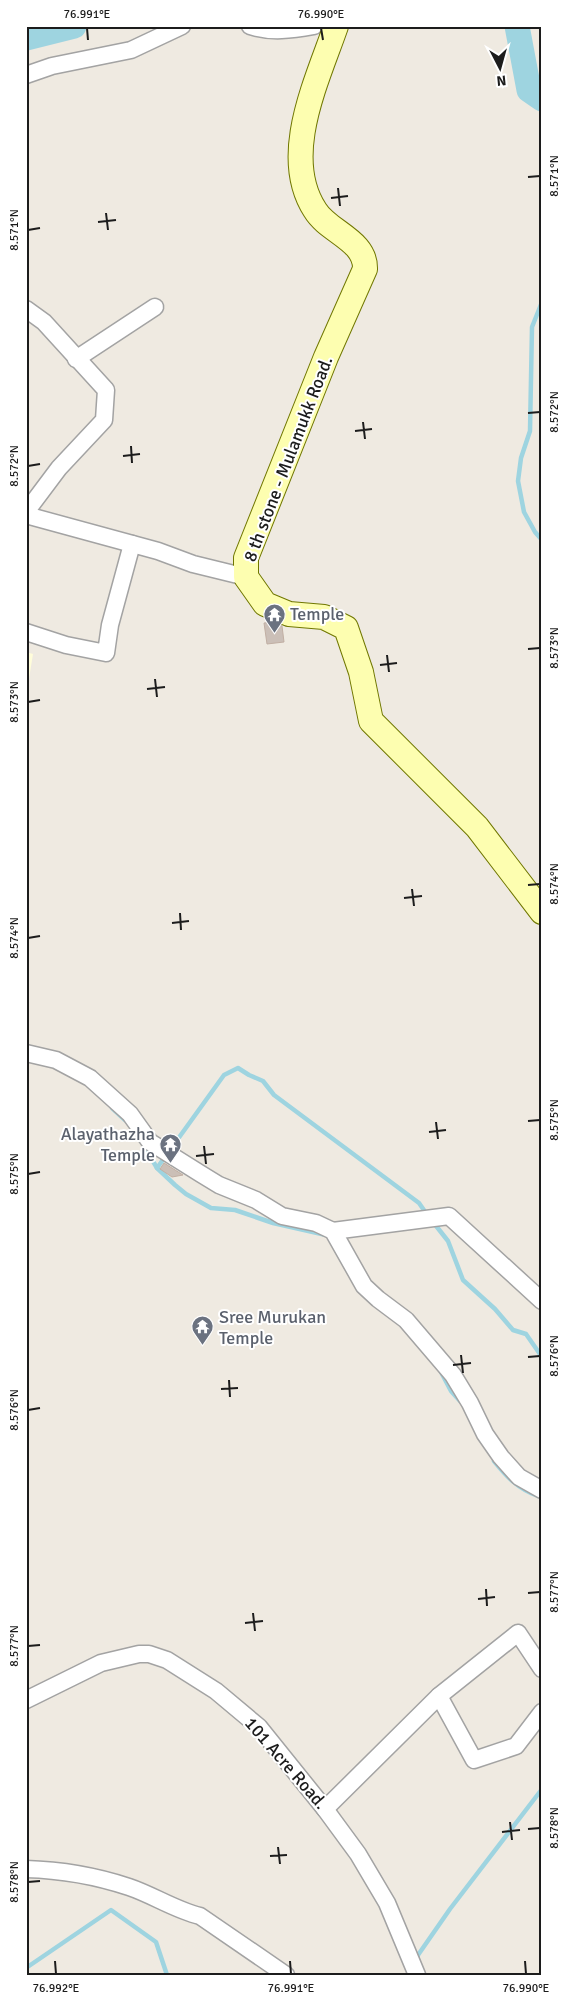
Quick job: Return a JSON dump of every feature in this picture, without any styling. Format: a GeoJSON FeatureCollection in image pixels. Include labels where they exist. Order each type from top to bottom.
{"type":"FeatureCollection","features":[{"type":"Feature","properties":{"kind":"main road","name":"8 th stone - Mulamukk Road."},"geometry":{"type":"LineString","coordinates":[[336,26],[310,102],[302,138],[300,175],[305,192],[316,212],[357,248],[365,260],[364,270],[326,357],[246,558],[246,577],[264,604],[289,614],[324,617],[346,628],[361,672],[371,721],[477,827],[542,912]]}},
{"type":"Feature","properties":{"kind":"street"},"geometry":{"type":"LineString","coordinates":[[26,75],[52,66],[131,50],[182,26]]}},
{"type":"Feature","properties":{"kind":"street"},"geometry":{"type":"LineString","coordinates":[[250,26],[264,31],[290,30],[314,26]]}},
{"type":"Feature","properties":{"kind":"street"},"geometry":{"type":"LineString","coordinates":[[76,359],[155,307]]}},
{"type":"Feature","properties":{"kind":"street"},"geometry":{"type":"LineString","coordinates":[[26,309],[44,322],[106,390],[104,420],[59,468],[26,513],[158,551],[193,564],[246,577]]}},
{"type":"Feature","properties":{"kind":"street"},"geometry":{"type":"LineString","coordinates":[[26,632],[66,645],[106,653],[112,616],[132,544]]}},
{"type":"Feature","properties":{"kind":"street"},"geometry":{"type":"LineString","coordinates":[[26,1053],[56,1060],[90,1078],[130,1114],[146,1139],[220,1185],[256,1200],[282,1216],[316,1223],[333,1231],[449,1216],[542,1301]]}},
{"type":"Feature","properties":{"kind":"street"},"geometry":{"type":"LineString","coordinates":[[333,1231],[364,1286],[406,1320],[453,1375],[470,1403],[485,1434],[501,1457],[519,1477],[542,1490]]}},
{"type":"Feature","properties":{"kind":"street"},"geometry":{"type":"LineString","coordinates":[[326,1809],[439,1696],[518,1633],[542,1669]]}},
{"type":"Feature","properties":{"kind":"street","name":"101 Acre Road."},"geometry":{"type":"LineString","coordinates":[[26,1700],[106,1661],[139,1654],[149,1654],[167,1660],[216,1691],[259,1727],[326,1809],[372,1876],[387,1903],[414,1968]]}},
{"type":"Feature","properties":{"kind":"street"},"geometry":{"type":"LineString","coordinates":[[439,1696],[474,1760],[516,1746],[542,1712]]}},
{"type":"Feature","properties":{"kind":"street"},"geometry":{"type":"LineString","coordinates":[[26,1869],[60,1870],[129,1887],[160,1899],[200,1916],[286,1975]]}},
{"type":"Feature","properties":{"kind":"shaded area"},"geometry":{"type":"Polygon","coordinates":[[[26,652],[33,654],[27,691],[26,691],[26,652]]]}},
{"type":"Feature","properties":{"kind":"building","name":"Temple"},"geometry":{"type":"Polygon","coordinates":[[[273,622],[282,626],[284,642],[267,644],[264,623],[273,622]]]}},
{"type":"Feature","properties":{"kind":"building"},"geometry":{"type":"Polygon","coordinates":[[[164,1163],[183,1175],[172,1177],[160,1169],[164,1163]]]}},
{"type":"Feature","properties":{"kind":"waterway"},"geometry":{"type":"LineString","coordinates":[[26,38],[74,26]]}},
{"type":"Feature","properties":{"kind":"waterway"},"geometry":{"type":"LineString","coordinates":[[517,26],[529,90],[542,99]]}},
{"type":"Feature","properties":{"kind":"waterway"},"geometry":{"type":"LineString","coordinates":[[542,302],[532,327],[530,431],[521,458],[518,481],[524,512],[535,532],[542,540]]}},
{"type":"Feature","properties":{"kind":"waterway"},"geometry":{"type":"LineString","coordinates":[[157,1168],[224,1075],[238,1068],[263,1081],[274,1095],[419,1203],[428,1216]]}},
{"type":"Feature","properties":{"kind":"waterway"},"geometry":{"type":"LineString","coordinates":[[112,1108],[125,1120]]}},
{"type":"Feature","properties":{"kind":"waterway"},"geometry":{"type":"LineString","coordinates":[[144,1146],[157,1168],[175,1185],[186,1194],[211,1208],[235,1210],[273,1223],[326,1235]]}},
{"type":"Feature","properties":{"kind":"waterway"},"geometry":{"type":"LineString","coordinates":[[433,1222],[448,1241],[463,1280],[495,1309],[513,1330],[526,1334],[542,1357]]}},
{"type":"Feature","properties":{"kind":"waterway"},"geometry":{"type":"LineString","coordinates":[[441,1372],[451,1391],[460,1401]]}},
{"type":"Feature","properties":{"kind":"waterway"},"geometry":{"type":"LineString","coordinates":[[494,1461],[513,1482],[538,1496]]}},
{"type":"Feature","properties":{"kind":"waterway"},"geometry":{"type":"LineString","coordinates":[[417,1961],[418,1955],[450,1909],[542,1789]]}},
{"type":"Feature","properties":{"kind":"waterway"},"geometry":{"type":"LineString","coordinates":[[26,1968],[111,1910],[156,1942],[167,1975]]}},
{"type":"Feature","properties":{"kind":"place","name":"Temple"},"geometry":{"type":"Point","coordinates":[274,633]}},
{"type":"Feature","properties":{"kind":"place","name":"Alayathazha Temple"},"geometry":{"type":"Point","coordinates":[171,1163]}},
{"type":"Feature","properties":{"kind":"place","name":"Sree Murukan Temple"},"geometry":{"type":"Point","coordinates":[203,1346]}}]}
